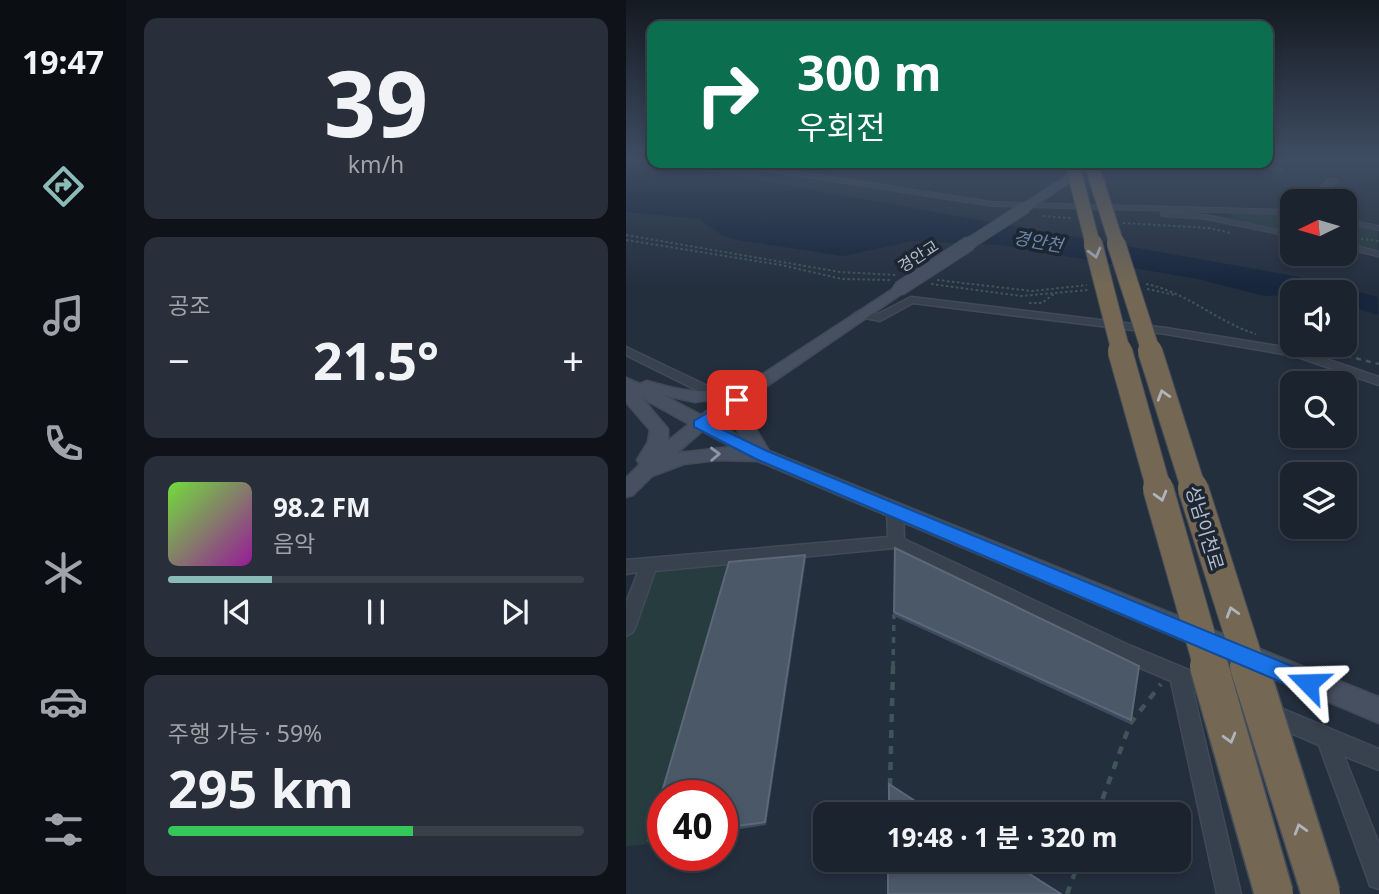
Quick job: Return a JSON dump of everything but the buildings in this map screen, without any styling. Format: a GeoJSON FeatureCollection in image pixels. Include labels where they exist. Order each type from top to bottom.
{"type":"FeatureCollection","features":[{"type":"Feature","properties":{"kind":"highway","name":"성남이천로"},"geometry":{"type":"LineString","coordinates":[[1082,203],[1129,385],[1274,894]]}},
{"type":"Feature","properties":{"kind":"highway","name":"성남이천로"},"geometry":{"type":"LineString","coordinates":[[1104,203],[1321,894]]}},
{"type":"Feature","properties":{"kind":"street","name":"경안교"},"geometry":{"type":"LineString","coordinates":[[773,375],[859,314],[1032,203]]}},
{"type":"Feature","properties":{"kind":"street"},"geometry":{"type":"LineString","coordinates":[[859,314],[880,318],[911,300],[1166,331],[1297,353],[1378,381]]}},
{"type":"Feature","properties":{"kind":"street"},"geometry":{"type":"LineString","coordinates":[[626,350],[710,392],[711,397]]}},
{"type":"Feature","properties":{"kind":"street"},"geometry":{"type":"LineString","coordinates":[[626,382],[693,398],[711,397],[773,375]]}},
{"type":"Feature","properties":{"kind":"street"},"geometry":{"type":"LineString","coordinates":[[628,488],[700,424],[773,375]]}},
{"type":"Feature","properties":{"kind":"street"},"geometry":{"type":"LineString","coordinates":[[761,455],[744,427],[741,412],[773,375]]}},
{"type":"Feature","properties":{"kind":"street"},"geometry":{"type":"LineString","coordinates":[[626,382],[761,455],[1378,710]]}},
{"type":"Feature","properties":{"kind":"street"},"geometry":{"type":"LineString","coordinates":[[626,389],[645,416],[659,429],[660,435],[628,488]]}},
{"type":"Feature","properties":{"kind":"street"},"geometry":{"type":"LineString","coordinates":[[628,488],[659,467],[684,457],[709,454],[761,455]]}},
{"type":"Feature","properties":{"kind":"street"},"geometry":{"type":"LineString","coordinates":[[895,511],[896,542]]}},
{"type":"Feature","properties":{"kind":"street"},"geometry":{"type":"LineString","coordinates":[[626,568],[896,542],[1180,676],[1378,760]]}},
{"type":"Feature","properties":{"kind":"street"},"geometry":{"type":"LineString","coordinates":[[626,628],[648,567]]}},
{"type":"Feature","properties":{"kind":"street"},"geometry":{"type":"LineString","coordinates":[[1180,676],[1229,894]]}},
{"type":"Feature","properties":{"kind":"street"},"geometry":{"type":"LineString","coordinates":[[1327,738],[1378,877]]}},
{"type":"Feature","properties":{"kind":"lane"},"geometry":{"type":"LineString","coordinates":[[984,203],[1280,212]]}},
{"type":"Feature","properties":{"kind":"lane"},"geometry":{"type":"LineString","coordinates":[[1163,214],[1215,218],[1280,232]]}},
{"type":"Feature","properties":{"kind":"lane"},"geometry":{"type":"LineString","coordinates":[[1358,224],[1378,228]]}},
{"type":"Feature","properties":{"kind":"lane"},"geometry":{"type":"LineString","coordinates":[[1358,249],[1378,254]]}},
{"type":"Feature","properties":{"kind":"path"},"geometry":{"type":"LineString","coordinates":[[1185,297],[1228,326],[1268,337]]}},
{"type":"Feature","properties":{"kind":"path"},"geometry":{"type":"LineString","coordinates":[[1352,357],[1378,364]]}},
{"type":"Feature","properties":{"kind":"path"},"geometry":{"type":"LineString","coordinates":[[890,788],[894,604]]}},
{"type":"Feature","properties":{"kind":"path"},"geometry":{"type":"LineString","coordinates":[[1101,802],[1130,724],[1158,685],[1180,676]]}},
{"type":"Feature","properties":{"kind":"path"},"geometry":{"type":"LineString","coordinates":[[1067,894],[1075,872]]}},
{"type":"Feature","properties":{"kind":"green space"},"geometry":{"type":"Polygon","coordinates":[[[1230,212],[1280,214],[1280,230],[1234,220],[1230,212]]]}},
{"type":"Feature","properties":{"kind":"green space"},"geometry":{"type":"Polygon","coordinates":[[[1358,226],[1378,230],[1378,253],[1358,248],[1358,226]]]}},
{"type":"Feature","properties":{"kind":"green space"},"geometry":{"type":"Polygon","coordinates":[[[733,558],[669,780],[647,780],[647,844],[626,846],[626,628],[648,567],[733,558]]]}},
{"type":"Feature","properties":{"kind":"water","name":"경안천"},"geometry":{"type":"Polygon","coordinates":[[[626,203],[884,203],[1310,280],[1280,280],[1280,295],[1264,296],[1198,279],[1000,245],[912,241],[843,256],[737,240],[722,235],[699,219],[626,212],[626,203]]]}},
{"type":"Feature","properties":{"kind":"water","name":"경안천"},"geometry":{"type":"Polygon","coordinates":[[[1357,292],[1378,297],[1378,315],[1357,309],[1357,292]]]}},
{"type":"Feature","properties":{"kind":"route"},"geometry":{"type":"LineString","coordinates":[[737,400],[700,424],[761,455],[1308,683]]}}]}
